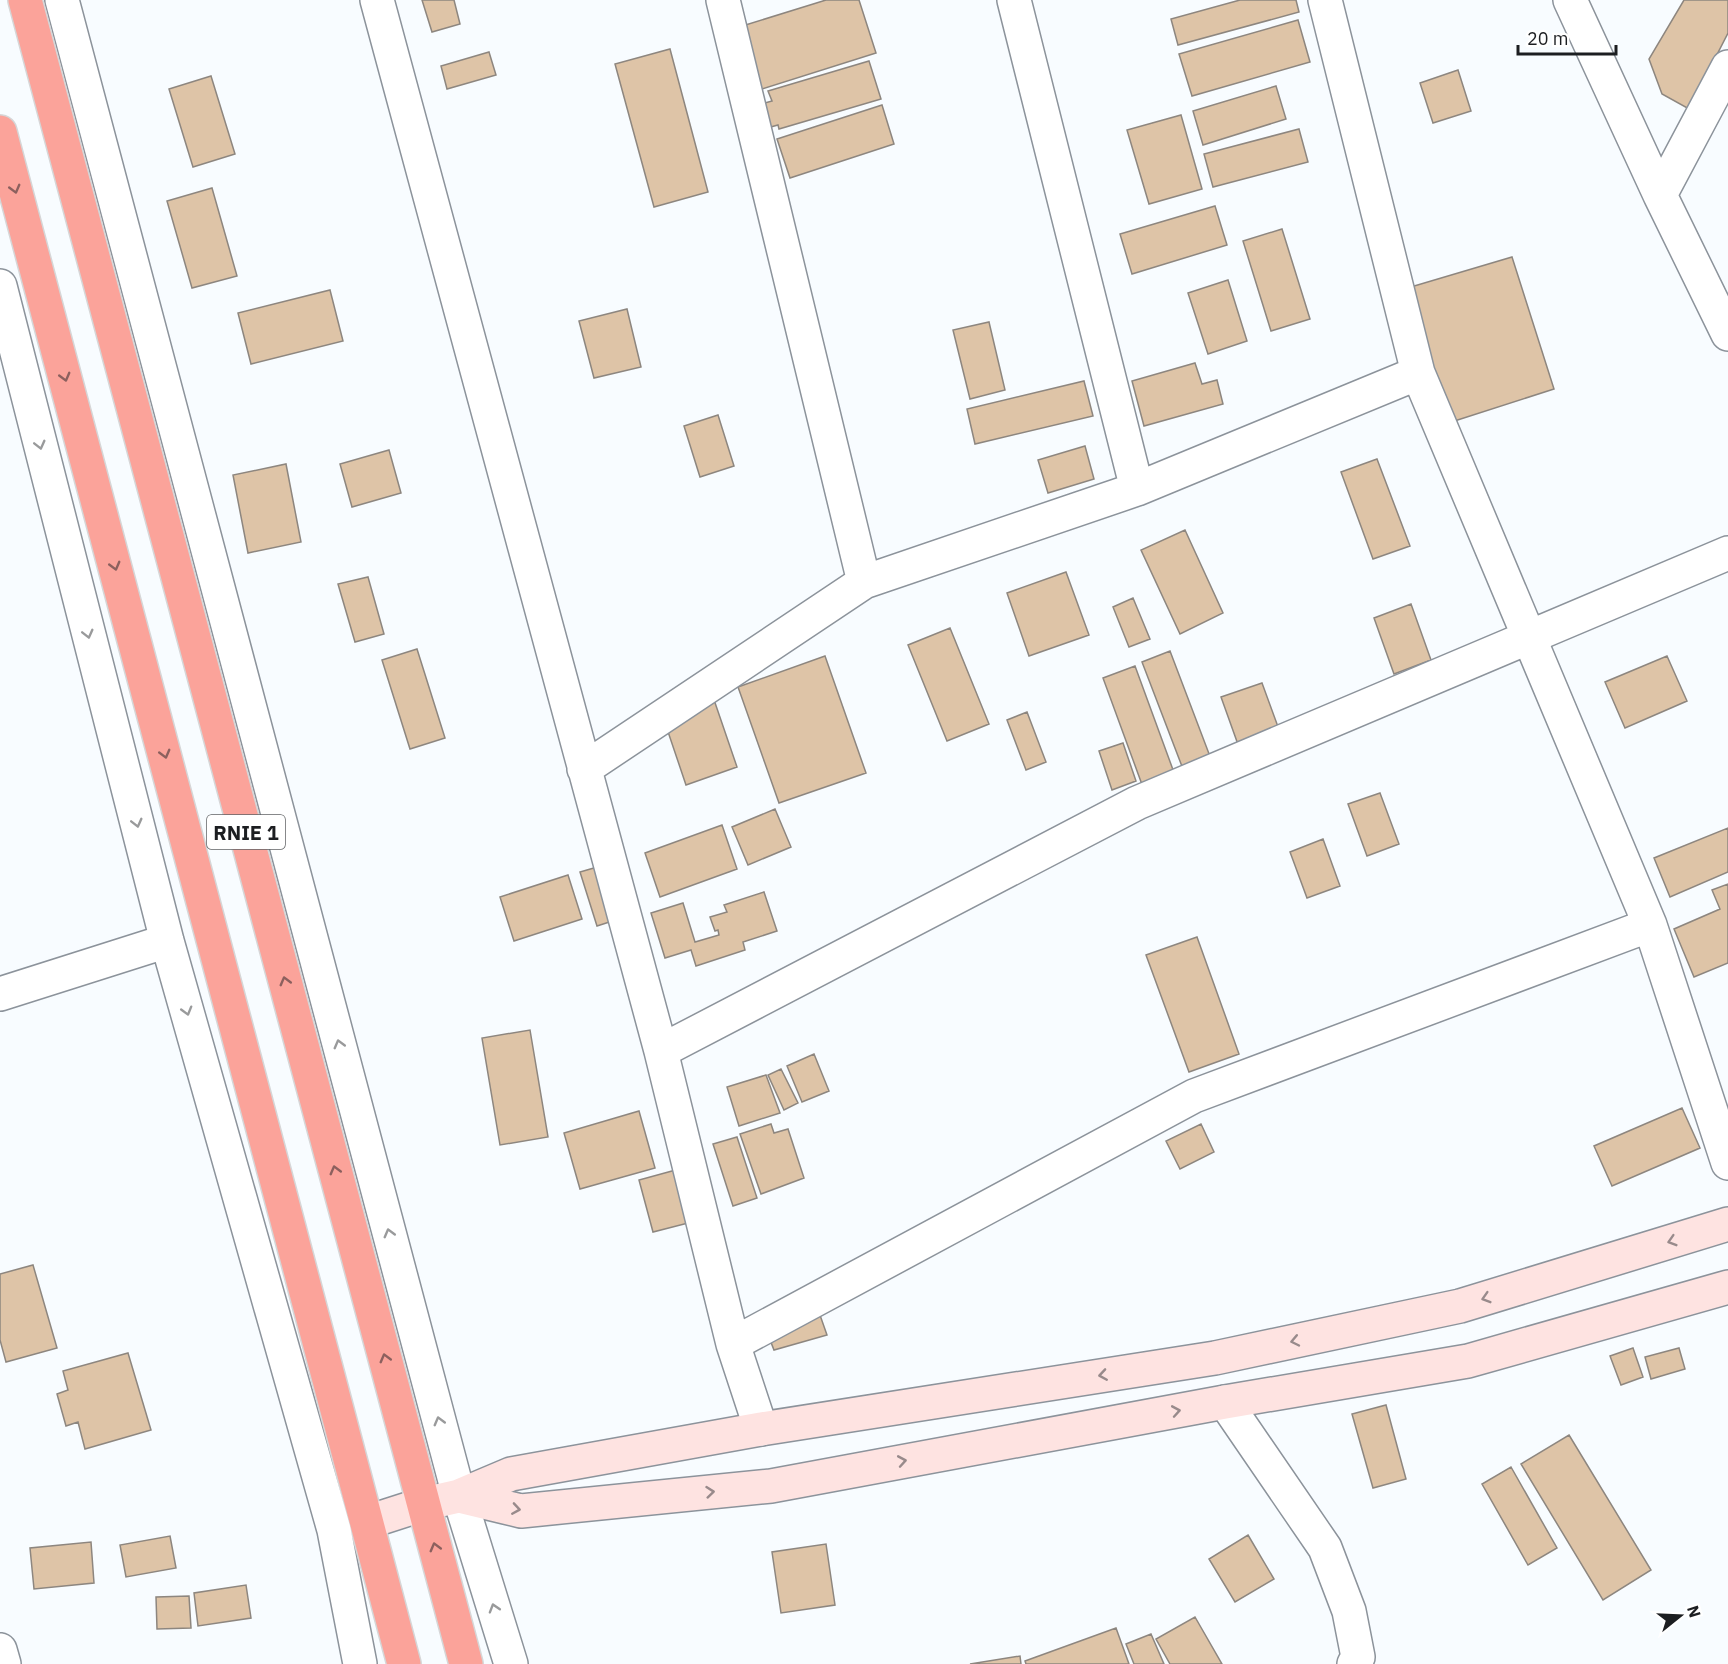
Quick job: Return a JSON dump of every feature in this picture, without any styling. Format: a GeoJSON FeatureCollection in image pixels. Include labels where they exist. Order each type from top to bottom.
{"type":"FeatureCollection","features":[{"type":"Feature","properties":{"kind":"highway","name":"RNIE 1"},"geometry":{"type":"LineString","coordinates":[[25,0],[465,1664]]}},
{"type":"Feature","properties":{"kind":"highway","name":"RNIE 1"},"geometry":{"type":"LineString","coordinates":[[0,132],[404,1664]]}},
{"type":"Feature","properties":{"kind":"street"},"geometry":{"type":"LineString","coordinates":[[62,0],[459,1496],[511,1664]]}},
{"type":"Feature","properties":{"kind":"street"},"geometry":{"type":"LineString","coordinates":[[377,0],[661,1051],[733,1344],[761,1430]]}},
{"type":"Feature","properties":{"kind":"street"},"geometry":{"type":"LineString","coordinates":[[723,0],[864,582]]}},
{"type":"Feature","properties":{"kind":"street"},"geometry":{"type":"LineString","coordinates":[[1014,0],[1137,489]]}},
{"type":"Feature","properties":{"kind":"street"},"geometry":{"type":"LineString","coordinates":[[1325,0],[1418,373],[1650,925],[1728,1163]]}},
{"type":"Feature","properties":{"kind":"street"},"geometry":{"type":"LineString","coordinates":[[1570,0],[1660,195],[1728,334]]}},
{"type":"Feature","properties":{"kind":"street"},"geometry":{"type":"LineString","coordinates":[[1660,195],[1728,67]]}},
{"type":"Feature","properties":{"kind":"street"},"geometry":{"type":"LineString","coordinates":[[0,286],[166,941],[334,1530],[360,1664]]}},
{"type":"Feature","properties":{"kind":"street"},"geometry":{"type":"LineString","coordinates":[[584,769],[864,582],[1137,489],[1418,373]]}},
{"type":"Feature","properties":{"kind":"street"},"geometry":{"type":"LineString","coordinates":[[661,1051],[1137,803],[1728,553]]}},
{"type":"Feature","properties":{"kind":"street"},"geometry":{"type":"LineString","coordinates":[[733,1344],[1194,1096],[1650,925]]}},
{"type":"Feature","properties":{"kind":"street"},"geometry":{"type":"LineString","coordinates":[[0,994],[166,941]]}},
{"type":"Feature","properties":{"kind":"street"},"geometry":{"type":"LineString","coordinates":[[334,1530],[459,1496],[511,1474],[761,1430],[1215,1358],[1460,1306],[1728,1224]]}},
{"type":"Feature","properties":{"kind":"street"},"geometry":{"type":"LineString","coordinates":[[459,1496],[521,1511],[771,1486],[1225,1402],[1468,1361],[1728,1287]]}},
{"type":"Feature","properties":{"kind":"street"},"geometry":{"type":"LineString","coordinates":[[1225,1402],[1325,1548],[1349,1611],[1358,1657],[1354,1664]]}},
{"type":"Feature","properties":{"kind":"street"},"geometry":{"type":"LineString","coordinates":[[0,1650],[4,1664]]}},
{"type":"Feature","properties":{"kind":"building"},"geometry":{"type":"Polygon","coordinates":[[[422,0],[454,0],[460,24],[432,32],[422,0]]]}},
{"type":"Feature","properties":{"kind":"building"},"geometry":{"type":"Polygon","coordinates":[[[826,0],[859,0],[876,53],[759,90],[739,27],[826,0]]]}},
{"type":"Feature","properties":{"kind":"building"},"geometry":{"type":"Polygon","coordinates":[[[1240,0],[1296,0],[1299,12],[1178,45],[1171,19],[1240,0]]]}},
{"type":"Feature","properties":{"kind":"building"},"geometry":{"type":"Polygon","coordinates":[[[1684,0],[1728,0],[1728,33],[1689,109],[1662,94],[1649,59],[1684,0]]]}},
{"type":"Feature","properties":{"kind":"building"},"geometry":{"type":"Polygon","coordinates":[[[1298,20],[1310,62],[1192,96],[1179,54],[1298,20]]]}},
{"type":"Feature","properties":{"kind":"building"},"geometry":{"type":"Polygon","coordinates":[[[670,49],[708,192],[654,207],[615,64],[670,49]]]}},
{"type":"Feature","properties":{"kind":"building"},"geometry":{"type":"Polygon","coordinates":[[[489,52],[496,75],[447,89],[441,66],[489,52]]]}},
{"type":"Feature","properties":{"kind":"building"},"geometry":{"type":"Polygon","coordinates":[[[869,61],[881,99],[779,129],[778,125],[767,128],[761,104],[772,101],[768,91],[869,61]]]}},
{"type":"Feature","properties":{"kind":"building"},"geometry":{"type":"Polygon","coordinates":[[[1458,70],[1471,111],[1433,123],[1420,83],[1458,70]]]}},
{"type":"Feature","properties":{"kind":"building"},"geometry":{"type":"Polygon","coordinates":[[[211,76],[235,154],[193,167],[169,89],[211,76]]]}},
{"type":"Feature","properties":{"kind":"building"},"geometry":{"type":"Polygon","coordinates":[[[1276,86],[1286,119],[1203,145],[1193,111],[1276,86]]]}},
{"type":"Feature","properties":{"kind":"building"},"geometry":{"type":"Polygon","coordinates":[[[882,105],[894,144],[790,178],[777,139],[882,105]]]}},
{"type":"Feature","properties":{"kind":"building"},"geometry":{"type":"Polygon","coordinates":[[[1181,115],[1202,189],[1149,204],[1127,130],[1181,115]]]}},
{"type":"Feature","properties":{"kind":"building"},"geometry":{"type":"Polygon","coordinates":[[[1299,129],[1308,162],[1213,187],[1204,154],[1299,129]]]}},
{"type":"Feature","properties":{"kind":"building"},"geometry":{"type":"Polygon","coordinates":[[[212,188],[237,276],[192,288],[167,201],[212,188]]]}},
{"type":"Feature","properties":{"kind":"building"},"geometry":{"type":"Polygon","coordinates":[[[1215,206],[1227,245],[1132,274],[1120,234],[1215,206]]]}},
{"type":"Feature","properties":{"kind":"building"},"geometry":{"type":"Polygon","coordinates":[[[1282,229],[1310,319],[1271,331],[1243,241],[1282,229]]]}},
{"type":"Feature","properties":{"kind":"building"},"geometry":{"type":"Polygon","coordinates":[[[1512,257],[1554,389],[1442,425],[1404,289],[1512,257]]]}},
{"type":"Feature","properties":{"kind":"building"},"geometry":{"type":"Polygon","coordinates":[[[1228,280],[1247,341],[1208,354],[1188,293],[1228,280]]]}},
{"type":"Feature","properties":{"kind":"building"},"geometry":{"type":"Polygon","coordinates":[[[330,290],[343,341],[251,364],[238,313],[330,290]]]}},
{"type":"Feature","properties":{"kind":"building"},"geometry":{"type":"Polygon","coordinates":[[[627,309],[641,367],[594,378],[579,321],[627,309]]]}},
{"type":"Feature","properties":{"kind":"building"},"geometry":{"type":"Polygon","coordinates":[[[989,322],[1005,390],[970,399],[953,330],[989,322]]]}},
{"type":"Feature","properties":{"kind":"building"},"geometry":{"type":"Polygon","coordinates":[[[1195,363],[1202,384],[1217,380],[1223,404],[1144,426],[1132,381],[1195,363]]]}},
{"type":"Feature","properties":{"kind":"building"},"geometry":{"type":"Polygon","coordinates":[[[1084,381],[1093,416],[975,444],[967,409],[1084,381]]]}},
{"type":"Feature","properties":{"kind":"building"},"geometry":{"type":"Polygon","coordinates":[[[718,415],[734,466],[700,477],[684,426],[718,415]]]}},
{"type":"Feature","properties":{"kind":"building"},"geometry":{"type":"Polygon","coordinates":[[[1085,446],[1094,479],[1048,493],[1038,460],[1085,446]]]}},
{"type":"Feature","properties":{"kind":"building"},"geometry":{"type":"Polygon","coordinates":[[[389,450],[401,493],[352,507],[340,464],[389,450]]]}},
{"type":"Feature","properties":{"kind":"building"},"geometry":{"type":"Polygon","coordinates":[[[1377,459],[1410,546],[1373,559],[1341,472],[1377,459]]]}},
{"type":"Feature","properties":{"kind":"building"},"geometry":{"type":"Polygon","coordinates":[[[286,464],[301,542],[248,553],[233,475],[286,464]]]}},
{"type":"Feature","properties":{"kind":"building"},"geometry":{"type":"Polygon","coordinates":[[[1185,530],[1223,613],[1180,634],[1141,550],[1185,530]]]}},
{"type":"Feature","properties":{"kind":"building"},"geometry":{"type":"Polygon","coordinates":[[[1066,572],[1089,635],[1029,656],[1007,593],[1066,572]]]}},
{"type":"Feature","properties":{"kind":"building"},"geometry":{"type":"Polygon","coordinates":[[[368,577],[384,634],[355,642],[338,584],[368,577]]]}},
{"type":"Feature","properties":{"kind":"building"},"geometry":{"type":"Polygon","coordinates":[[[1133,598],[1150,639],[1129,647],[1113,607],[1133,598]]]}},
{"type":"Feature","properties":{"kind":"building"},"geometry":{"type":"Polygon","coordinates":[[[1411,604],[1431,660],[1394,674],[1374,618],[1411,604]]]}},
{"type":"Feature","properties":{"kind":"building"},"geometry":{"type":"Polygon","coordinates":[[[950,628],[989,724],[947,741],[908,645],[950,628]]]}},
{"type":"Feature","properties":{"kind":"building"},"geometry":{"type":"Polygon","coordinates":[[[417,649],[445,738],[410,749],[382,660],[417,649]]]}},
{"type":"Feature","properties":{"kind":"building"},"geometry":{"type":"Polygon","coordinates":[[[1170,651],[1211,759],[1183,769],[1142,662],[1170,651]]]}},
{"type":"Feature","properties":{"kind":"building"},"geometry":{"type":"Polygon","coordinates":[[[825,656],[866,773],[779,803],[738,687],[825,656]]]}},
{"type":"Feature","properties":{"kind":"building"},"geometry":{"type":"Polygon","coordinates":[[[1667,656],[1687,701],[1625,728],[1605,682],[1667,656]]]}},
{"type":"Feature","properties":{"kind":"building"},"geometry":{"type":"Polygon","coordinates":[[[1135,666],[1176,778],[1144,790],[1103,678],[1135,666]]]}},
{"type":"Feature","properties":{"kind":"building"},"geometry":{"type":"Polygon","coordinates":[[[1262,683],[1281,735],[1240,750],[1221,697],[1262,683]]]}},
{"type":"Feature","properties":{"kind":"building"},"geometry":{"type":"Polygon","coordinates":[[[711,691],[737,767],[686,785],[660,708],[711,691]]]}},
{"type":"Feature","properties":{"kind":"building"},"geometry":{"type":"Polygon","coordinates":[[[1027,712],[1046,762],[1026,770],[1007,720],[1027,712]]]}},
{"type":"Feature","properties":{"kind":"building"},"geometry":{"type":"Polygon","coordinates":[[[1123,743],[1136,781],[1112,790],[1099,751],[1123,743]]]}},
{"type":"Feature","properties":{"kind":"building"},"geometry":{"type":"Polygon","coordinates":[[[1380,793],[1399,844],[1367,856],[1348,804],[1380,793]]]}},
{"type":"Feature","properties":{"kind":"building"},"geometry":{"type":"Polygon","coordinates":[[[775,809],[791,847],[748,865],[732,827],[775,809]]]}},
{"type":"Feature","properties":{"kind":"building"},"geometry":{"type":"Polygon","coordinates":[[[722,825],[737,869],[660,897],[645,853],[722,825]]]}},
{"type":"Feature","properties":{"kind":"building"},"geometry":{"type":"Polygon","coordinates":[[[1728,828],[1728,872],[1670,897],[1654,858],[1728,828]]]}},
{"type":"Feature","properties":{"kind":"building"},"geometry":{"type":"Polygon","coordinates":[[[1323,839],[1340,886],[1307,898],[1290,852],[1323,839]]]}},
{"type":"Feature","properties":{"kind":"building"},"geometry":{"type":"Polygon","coordinates":[[[611,863],[628,916],[597,926],[580,872],[611,863]]]}},
{"type":"Feature","properties":{"kind":"building"},"geometry":{"type":"Polygon","coordinates":[[[568,875],[582,919],[514,941],[500,897],[568,875]]]}},
{"type":"Feature","properties":{"kind":"building"},"geometry":{"type":"Polygon","coordinates":[[[1728,884],[1728,963],[1694,977],[1674,929],[1720,909],[1712,890],[1728,884]]]}},
{"type":"Feature","properties":{"kind":"building"},"geometry":{"type":"Polygon","coordinates":[[[764,892],[777,931],[743,942],[745,950],[696,966],[691,950],[665,958],[651,913],[683,903],[695,942],[719,935],[710,917],[727,912],[724,905],[764,892]]]}},
{"type":"Feature","properties":{"kind":"building"},"geometry":{"type":"Polygon","coordinates":[[[1197,937],[1239,1054],[1189,1072],[1146,955],[1197,937]]]}},
{"type":"Feature","properties":{"kind":"building"},"geometry":{"type":"Polygon","coordinates":[[[530,1030],[548,1137],[500,1145],[482,1038],[530,1030]]]}},
{"type":"Feature","properties":{"kind":"building"},"geometry":{"type":"Polygon","coordinates":[[[814,1054],[829,1091],[802,1102],[787,1066],[814,1054]]]}},
{"type":"Feature","properties":{"kind":"building"},"geometry":{"type":"Polygon","coordinates":[[[781,1069],[798,1103],[784,1110],[768,1075],[781,1069]]]}},
{"type":"Feature","properties":{"kind":"building"},"geometry":{"type":"Polygon","coordinates":[[[766,1075],[780,1113],[739,1126],[727,1087],[766,1075]]]}},
{"type":"Feature","properties":{"kind":"building"},"geometry":{"type":"Polygon","coordinates":[[[1682,1108],[1700,1148],[1612,1186],[1594,1146],[1682,1108]]]}},
{"type":"Feature","properties":{"kind":"building"},"geometry":{"type":"Polygon","coordinates":[[[639,1111],[655,1168],[580,1189],[564,1133],[639,1111]]]}},
{"type":"Feature","properties":{"kind":"building"},"geometry":{"type":"Polygon","coordinates":[[[771,1124],[774,1133],[788,1129],[804,1178],[761,1194],[740,1134],[771,1124]]]}},
{"type":"Feature","properties":{"kind":"building"},"geometry":{"type":"Polygon","coordinates":[[[1201,1124],[1214,1152],[1180,1169],[1166,1141],[1201,1124]]]}},
{"type":"Feature","properties":{"kind":"building"},"geometry":{"type":"Polygon","coordinates":[[[737,1137],[757,1198],[733,1206],[713,1144],[737,1137]]]}},
{"type":"Feature","properties":{"kind":"building"},"geometry":{"type":"Polygon","coordinates":[[[683,1168],[696,1221],[653,1232],[639,1180],[683,1168]]]}},
{"type":"Feature","properties":{"kind":"building"},"geometry":{"type":"Polygon","coordinates":[[[33,1265],[57,1348],[6,1362],[0,1340],[0,1274],[33,1265]]]}},
{"type":"Feature","properties":{"kind":"building"},"geometry":{"type":"Polygon","coordinates":[[[814,1298],[827,1335],[774,1350],[765,1327],[814,1298]]]}},
{"type":"Feature","properties":{"kind":"building"},"geometry":{"type":"Polygon","coordinates":[[[1633,1348],[1643,1377],[1621,1385],[1610,1356],[1633,1348]]]}},
{"type":"Feature","properties":{"kind":"building"},"geometry":{"type":"Polygon","coordinates":[[[1679,1348],[1685,1369],[1651,1379],[1645,1357],[1679,1348]]]}},
{"type":"Feature","properties":{"kind":"building"},"geometry":{"type":"Polygon","coordinates":[[[128,1353],[151,1430],[85,1449],[78,1422],[66,1426],[57,1394],[68,1390],[63,1371],[128,1353]]]}},
{"type":"Feature","properties":{"kind":"building"},"geometry":{"type":"Polygon","coordinates":[[[1386,1405],[1406,1479],[1373,1488],[1352,1414],[1386,1405]]]}},
{"type":"Feature","properties":{"kind":"building"},"geometry":{"type":"Polygon","coordinates":[[[1569,1435],[1651,1570],[1603,1600],[1521,1464],[1569,1435]]]}},
{"type":"Feature","properties":{"kind":"building"},"geometry":{"type":"Polygon","coordinates":[[[1511,1467],[1557,1548],[1528,1565],[1482,1484],[1511,1467]]]}},
{"type":"Feature","properties":{"kind":"building"},"geometry":{"type":"Polygon","coordinates":[[[1248,1535],[1274,1579],[1235,1602],[1209,1559],[1248,1535]]]}},
{"type":"Feature","properties":{"kind":"building"},"geometry":{"type":"Polygon","coordinates":[[[170,1536],[176,1568],[126,1577],[120,1545],[170,1536]]]}},
{"type":"Feature","properties":{"kind":"building"},"geometry":{"type":"Polygon","coordinates":[[[91,1542],[94,1583],[34,1589],[30,1548],[91,1542]]]}},
{"type":"Feature","properties":{"kind":"building"},"geometry":{"type":"Polygon","coordinates":[[[826,1544],[835,1605],[781,1613],[772,1552],[826,1544]]]}},
{"type":"Feature","properties":{"kind":"building"},"geometry":{"type":"Polygon","coordinates":[[[246,1585],[251,1618],[198,1626],[194,1593],[246,1585]]]}},
{"type":"Feature","properties":{"kind":"building"},"geometry":{"type":"Polygon","coordinates":[[[189,1596],[191,1628],[157,1629],[156,1597],[189,1596]]]}},
{"type":"Feature","properties":{"kind":"building"},"geometry":{"type":"Polygon","coordinates":[[[1195,1617],[1222,1664],[1170,1664],[1156,1639],[1195,1617]]]}},
{"type":"Feature","properties":{"kind":"building"},"geometry":{"type":"Polygon","coordinates":[[[1116,1628],[1129,1664],[1026,1664],[1025,1661],[1116,1628]]]}},
{"type":"Feature","properties":{"kind":"building"},"geometry":{"type":"Polygon","coordinates":[[[1151,1634],[1164,1664],[1134,1664],[1126,1644],[1151,1634]]]}},
{"type":"Feature","properties":{"kind":"building"},"geometry":{"type":"Polygon","coordinates":[[[1020,1656],[1021,1664],[970,1664],[1020,1656]]]}}]}
